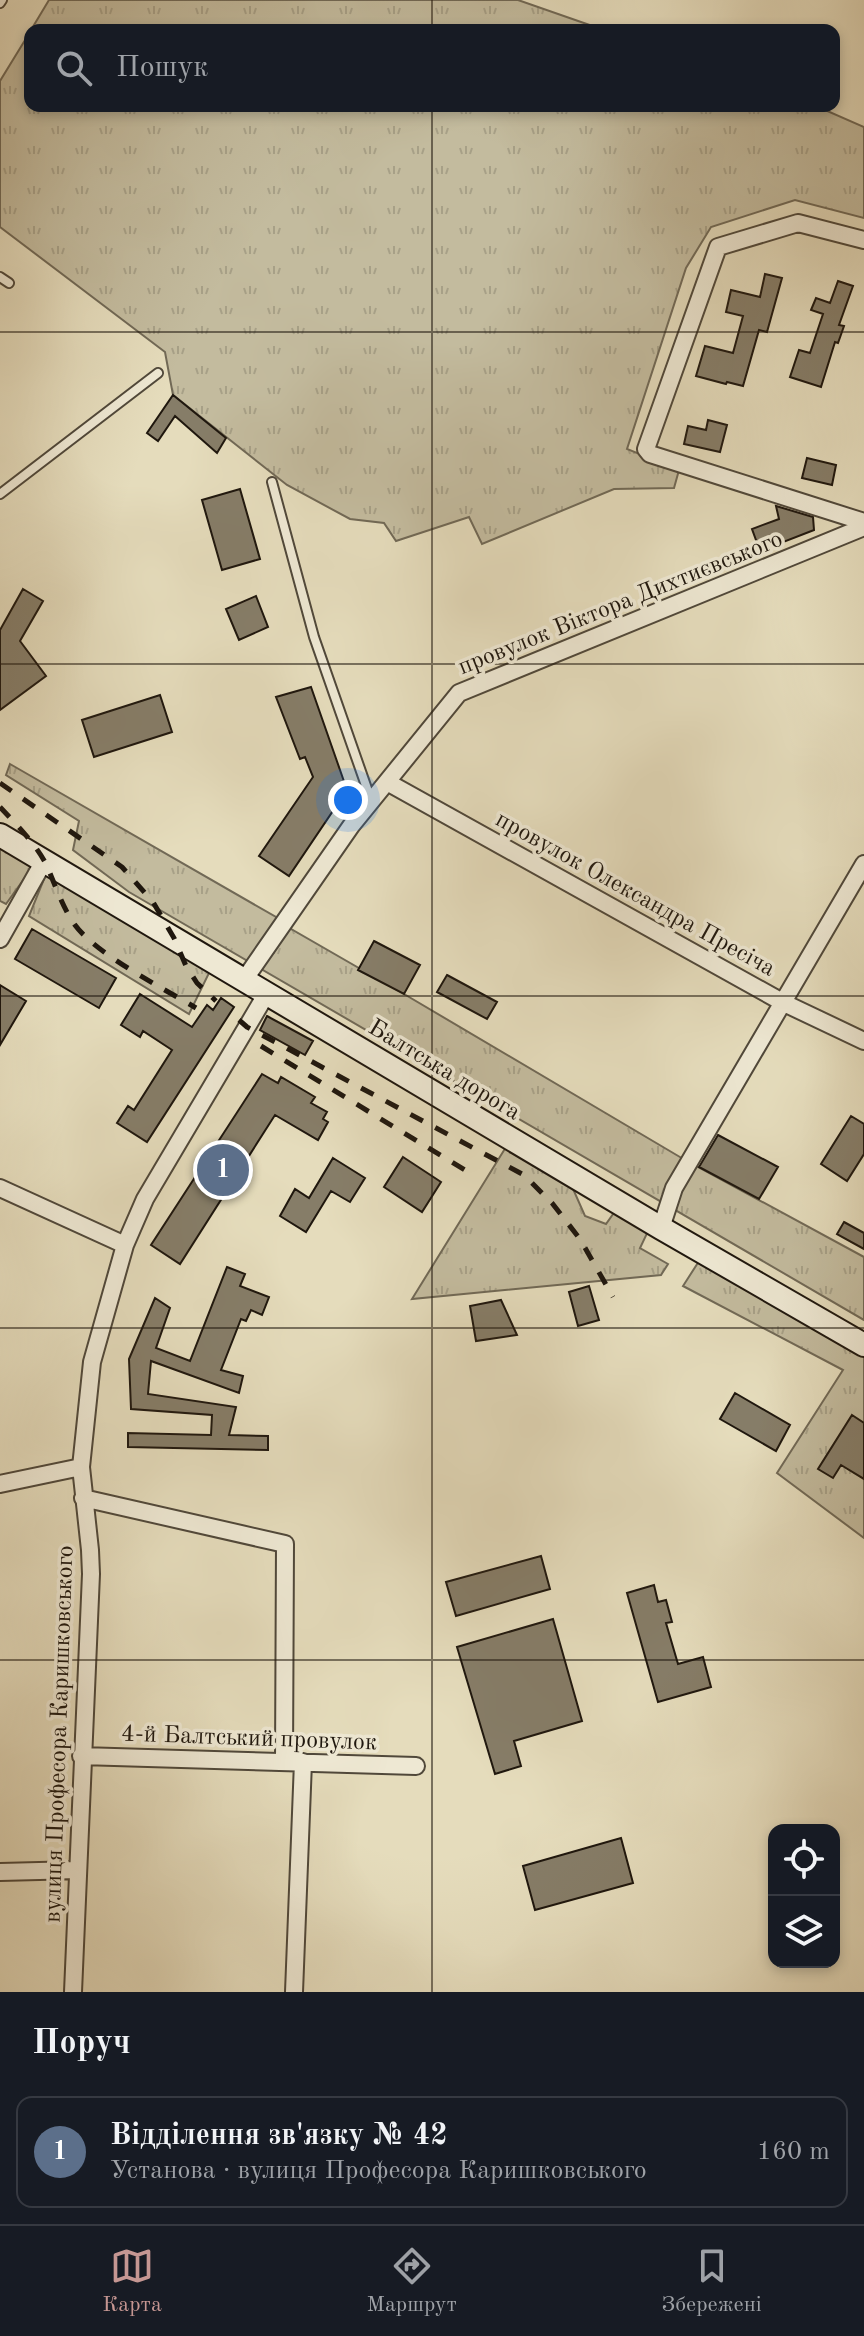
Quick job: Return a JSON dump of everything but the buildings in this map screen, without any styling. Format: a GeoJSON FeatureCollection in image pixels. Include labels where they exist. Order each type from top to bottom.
{"type":"FeatureCollection","features":[{"type":"Feature","properties":{"kind":"main road","name":"Балтська дорога"},"geometry":{"type":"LineString","coordinates":[[0,835],[661,1228],[864,1345]]}},
{"type":"Feature","properties":{"kind":"street"},"geometry":{"type":"LineString","coordinates":[[864,240],[798,223],[718,247],[646,449],[650,454],[864,525]]}},
{"type":"Feature","properties":{"kind":"street","name":"провулок Віктора Дихтиєвського"},"geometry":{"type":"LineString","coordinates":[[244,980],[351,826],[459,693],[864,525]]}},
{"type":"Feature","properties":{"kind":"street","name":"провулок Олександра Пресіча"},"geometry":{"type":"LineString","coordinates":[[387,782],[784,1003],[864,1041]]}},
{"type":"Feature","properties":{"kind":"street"},"geometry":{"type":"LineString","coordinates":[[0,939],[44,861]]}},
{"type":"Feature","properties":{"kind":"street"},"geometry":{"type":"LineString","coordinates":[[661,1228],[674,1188],[864,864]]}},
{"type":"Feature","properties":{"kind":"street","name":"вулиця Професора Каришковського"},"geometry":{"type":"LineString","coordinates":[[73,1992],[91,1574],[81,1467],[92,1362],[125,1245],[145,1199],[267,993]]}},
{"type":"Feature","properties":{"kind":"street"},"geometry":{"type":"LineString","coordinates":[[0,1188],[125,1245]]}},
{"type":"Feature","properties":{"kind":"street"},"geometry":{"type":"LineString","coordinates":[[0,1484],[81,1467]]}},
{"type":"Feature","properties":{"kind":"street"},"geometry":{"type":"LineString","coordinates":[[83,1498],[285,1544],[284,1761]]}},
{"type":"Feature","properties":{"kind":"street","name":"4-й Балтський провулок"},"geometry":{"type":"LineString","coordinates":[[81,1756],[416,1766]]}},
{"type":"Feature","properties":{"kind":"street"},"geometry":{"type":"LineString","coordinates":[[294,1992],[303,1762]]}},
{"type":"Feature","properties":{"kind":"street"},"geometry":{"type":"LineString","coordinates":[[0,1872],[78,1870]]}},
{"type":"Feature","properties":{"kind":"lane"},"geometry":{"type":"LineString","coordinates":[[0,277],[9,283]]}},
{"type":"Feature","properties":{"kind":"lane"},"geometry":{"type":"LineString","coordinates":[[0,494],[158,373]]}},
{"type":"Feature","properties":{"kind":"lane"},"geometry":{"type":"LineString","coordinates":[[272,482],[314,637],[371,801]]}},
{"type":"Feature","properties":{"kind":"green space"},"geometry":{"type":"Polygon","coordinates":[[[49,0],[518,0],[587,24],[35,24],[49,0]]]}},
{"type":"Feature","properties":{"kind":"green space"},"geometry":{"type":"Polygon","coordinates":[[[24,42],[24,112],[830,112],[864,127],[864,218],[795,200],[711,227],[686,268],[627,449],[679,470],[674,488],[614,489],[482,544],[469,517],[396,541],[384,523],[350,519],[287,485],[173,395],[165,352],[0,227],[0,81],[24,42]]]}},
{"type":"Feature","properties":{"kind":"green space"},"geometry":{"type":"Polygon","coordinates":[[[10,764],[283,921],[286,926],[685,1160],[864,1257],[864,1320],[129,892],[73,850],[79,821],[6,775],[10,764]]]}},
{"type":"Feature","properties":{"kind":"green space"},"geometry":{"type":"Polygon","coordinates":[[[0,845],[34,865],[6,904],[0,901],[0,845]]]}},
{"type":"Feature","properties":{"kind":"green space"},"geometry":{"type":"Polygon","coordinates":[[[46,874],[210,971],[189,1014],[29,916],[46,874]]]}},
{"type":"Feature","properties":{"kind":"green space"},"geometry":{"type":"Polygon","coordinates":[[[506,1147],[570,1182],[585,1216],[606,1224],[618,1207],[651,1225],[640,1248],[668,1264],[661,1275],[412,1299],[506,1147]]]}},
{"type":"Feature","properties":{"kind":"green space"},"geometry":{"type":"Polygon","coordinates":[[[701,1258],[864,1354],[864,1538],[777,1473],[843,1370],[683,1286],[701,1258]]]}},
{"type":"Feature","properties":{"kind":"railway"},"geometry":{"type":"LineString","coordinates":[[0,783],[122,867],[153,902],[186,966],[197,983],[216,1001]]}},
{"type":"Feature","properties":{"kind":"railway"},"geometry":{"type":"LineString","coordinates":[[0,807],[42,856],[66,911],[85,936],[131,970],[196,1008]]}},
{"type":"Feature","properties":{"kind":"railway"},"geometry":{"type":"LineString","coordinates":[[239,1020],[524,1175],[552,1203],[580,1239],[613,1297]]}},
{"type":"Feature","properties":{"kind":"railway"},"geometry":{"type":"LineString","coordinates":[[261,1046],[473,1175]]}},
{"type":"Feature","properties":{"kind":"place","name":"Відділення зв'язку № 42"},"geometry":{"type":"Point","coordinates":[223,1170]}}]}
